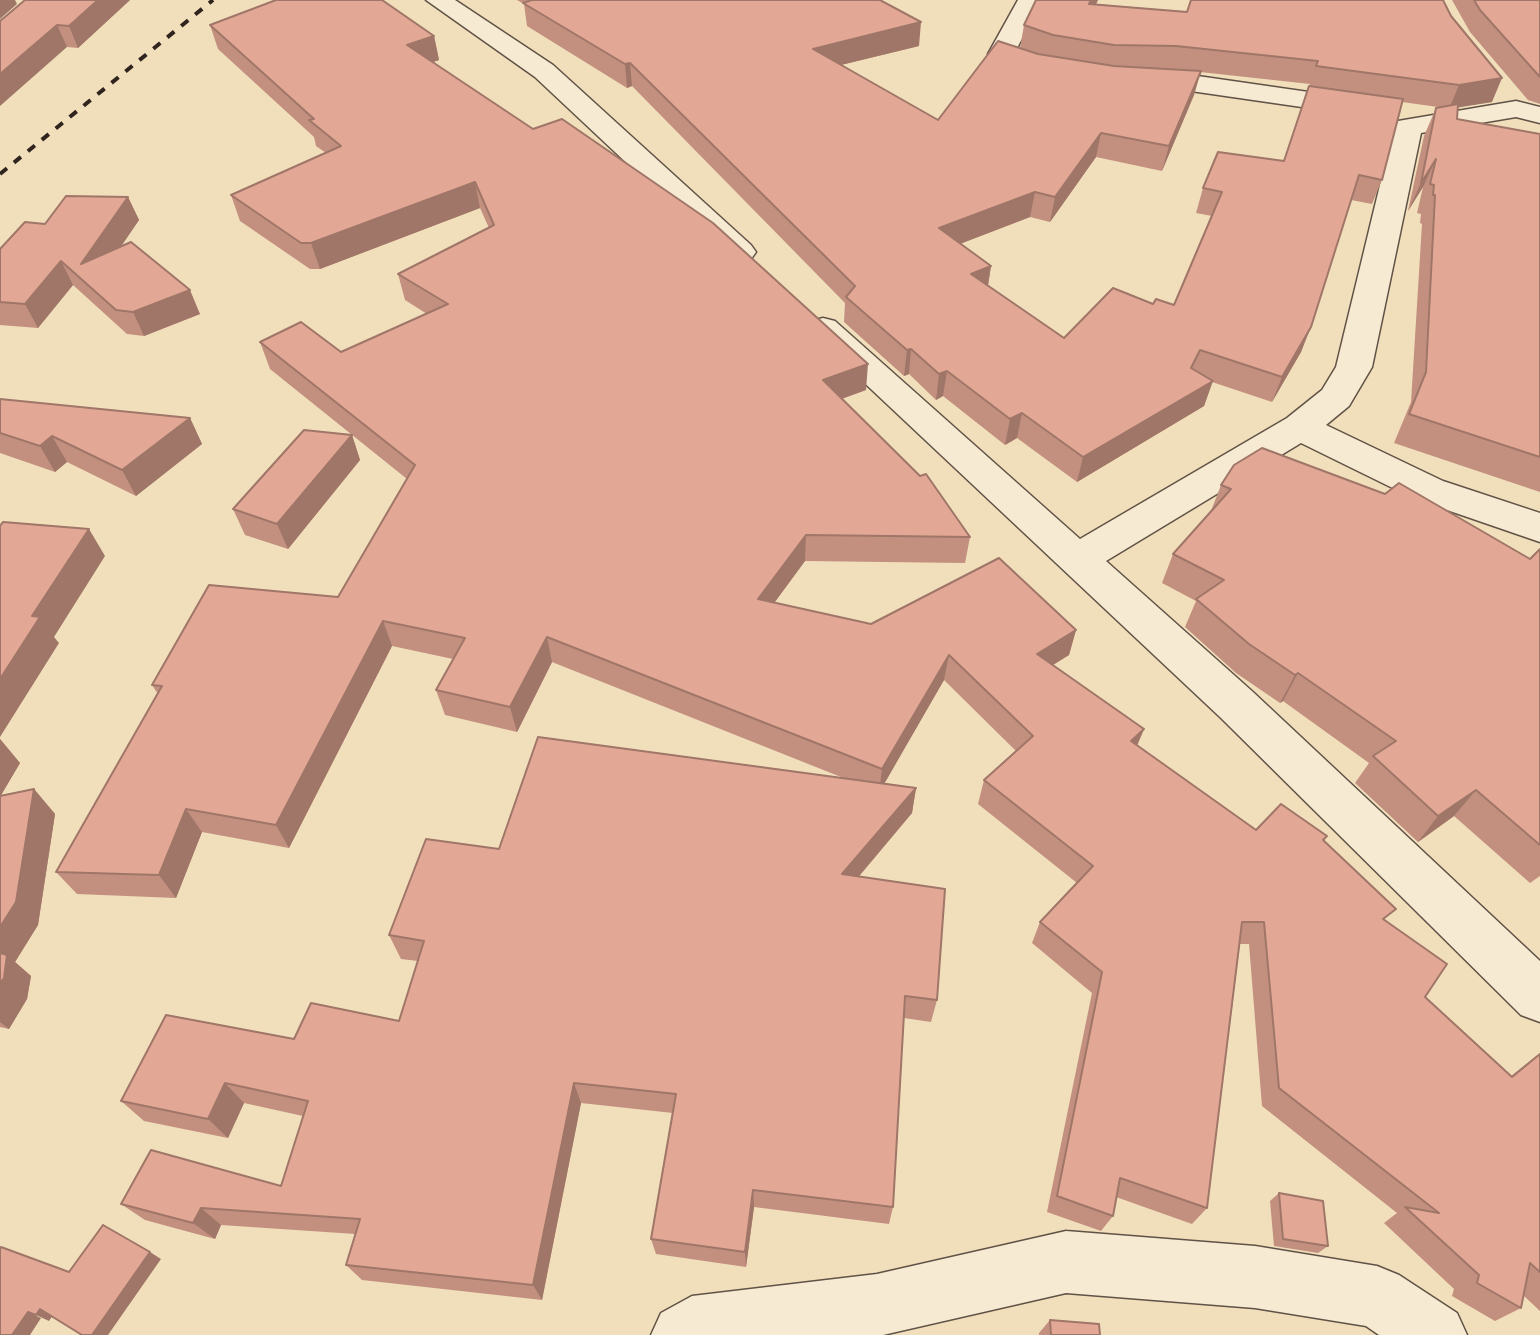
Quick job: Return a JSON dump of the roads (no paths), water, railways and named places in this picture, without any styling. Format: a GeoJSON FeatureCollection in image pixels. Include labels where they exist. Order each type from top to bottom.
{"type":"FeatureCollection","features":[{"type":"Feature","properties":{"kind":"street"},"geometry":{"type":"LineString","coordinates":[[438,0],[544,71],[769,279]]}},
{"type":"Feature","properties":{"kind":"street"},"geometry":{"type":"LineString","coordinates":[[1030,0],[1001,54],[1070,73]]}},
{"type":"Feature","properties":{"kind":"street"},"geometry":{"type":"LineString","coordinates":[[1109,79],[1170,80],[1454,120]]}},
{"type":"Feature","properties":{"kind":"street"},"geometry":{"type":"LineString","coordinates":[[1078,559],[1300,427],[1336,398],[1354,367],[1408,127],[1454,120],[1517,103]]}},
{"type":"Feature","properties":{"kind":"street"},"geometry":{"type":"LineString","coordinates":[[802,309],[1237,705],[1540,997]]}},
{"type":"Feature","properties":{"kind":"street"},"geometry":{"type":"LineString","coordinates":[[1300,427],[1429,490],[1540,528]]}},
{"type":"Feature","properties":{"kind":"street"},"geometry":{"type":"LineString","coordinates":[[683,1335],[692,1328],[877,1305],[1066,1262],[1255,1277],[1377,1297],[1435,1335]]}},
{"type":"Feature","properties":{"kind":"railway"},"geometry":{"type":"LineString","coordinates":[[0,174],[213,0]]}}]}
